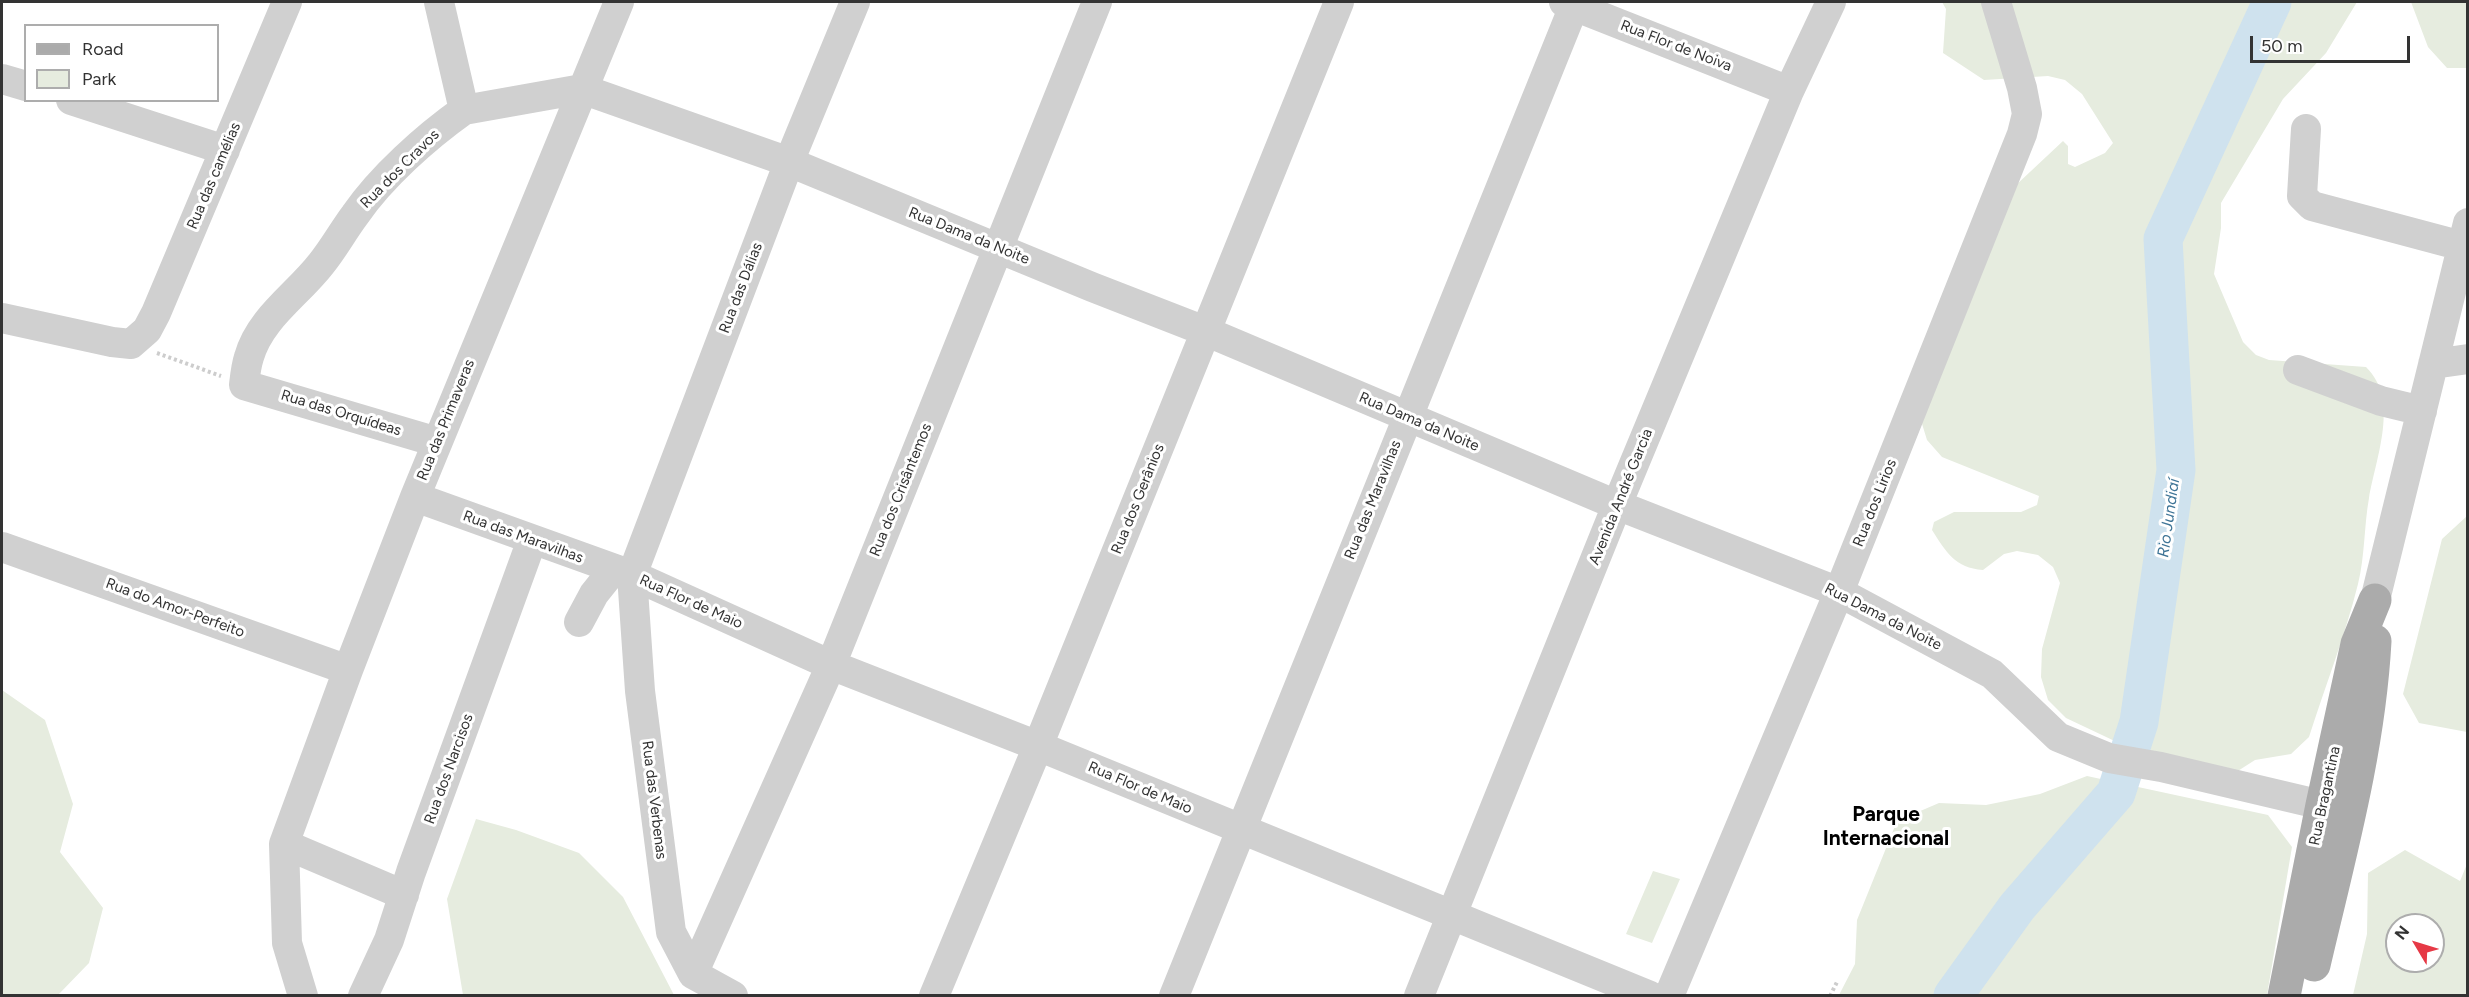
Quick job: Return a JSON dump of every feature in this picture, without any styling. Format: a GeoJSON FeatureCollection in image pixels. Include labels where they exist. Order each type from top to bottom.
{"type":"FeatureCollection","features":[{"type":"Feature","properties":{"kind":"main road","name":"Rua Bragantina"},"geometry":{"type":"LineString","coordinates":[[2284,996],[2336,805],[2372,687],[2375,600]]}},
{"type":"Feature","properties":{"kind":"main road","name":"Rua Bragantina"},"geometry":{"type":"LineString","coordinates":[[2307,996],[2336,805]]}},
{"type":"Feature","properties":{"kind":"street","name":"Rua das camélias"},"geometry":{"type":"LineString","coordinates":[[131,344],[147,330],[156,312],[287,2]]}},
{"type":"Feature","properties":{"kind":"street","name":"Rua das Primaveras"},"geometry":{"type":"LineString","coordinates":[[285,844],[348,670],[415,497],[619,2]]}},
{"type":"Feature","properties":{"kind":"street","name":"Rua das Dálias"},"geometry":{"type":"LineString","coordinates":[[623,572],[855,2]]}},
{"type":"Feature","properties":{"kind":"street","name":"Rua dos Crisântemos"},"geometry":{"type":"LineString","coordinates":[[693,974],[831,665],[1097,2]]}},
{"type":"Feature","properties":{"kind":"street","name":"Rua dos Gerânios"},"geometry":{"type":"LineString","coordinates":[[934,996],[1038,746],[1339,2]]}},
{"type":"Feature","properties":{"kind":"street","name":"Avenida André Garcia"},"geometry":{"type":"LineString","coordinates":[[1419,996],[1617,505],[1790,91],[1831,2]]}},
{"type":"Feature","properties":{"kind":"street","name":"Rua dos Lirios"},"geometry":{"type":"LineString","coordinates":[[1669,996],[1839,592],[2022,134],[2027,114],[2022,88],[1996,2]]}},
{"type":"Feature","properties":{"kind":"street","name":"Rua Flor de Noiva"},"geometry":{"type":"LineString","coordinates":[[1569,4],[1790,91]]}},
{"type":"Feature","properties":{"kind":"street","name":"Rua das Maravilhas"},"geometry":{"type":"LineString","coordinates":[[1174,996],[1407,417],[1569,4]]}},
{"type":"Feature","properties":{"kind":"street"},"geometry":{"type":"LineString","coordinates":[[441,5],[464,110]]}},
{"type":"Feature","properties":{"kind":"street"},"geometry":{"type":"LineString","coordinates":[[2,78],[24,85]]}},
{"type":"Feature","properties":{"kind":"street","name":"Rua Dama da Noite"},"geometry":{"type":"LineString","coordinates":[[464,110],[582,89],[789,162],[1205,331],[1617,505],[1839,592],[1992,674],[2058,737],[2109,758],[2336,805]]}},
{"type":"Feature","properties":{"kind":"street"},"geometry":{"type":"LineString","coordinates":[[77,102],[225,150]]}},
{"type":"Feature","properties":{"kind":"street","name":"Rua dos Cravos"},"geometry":{"type":"LineString","coordinates":[[244,385],[249,356],[269,320],[310,279],[340,239],[355,214],[380,184],[426,141],[464,110]]}},
{"type":"Feature","properties":{"kind":"street"},"geometry":{"type":"LineString","coordinates":[[2306,129],[2302,196],[2312,206],[2465,235]]}},
{"type":"Feature","properties":{"kind":"street","name":"Rua Bragantina"},"geometry":{"type":"LineString","coordinates":[[2375,600],[2465,235]]}},
{"type":"Feature","properties":{"kind":"street"},"geometry":{"type":"LineString","coordinates":[[2,318],[131,344]]}},
{"type":"Feature","properties":{"kind":"street"},"geometry":{"type":"LineString","coordinates":[[2433,364],[2468,359]]}},
{"type":"Feature","properties":{"kind":"street"},"geometry":{"type":"LineString","coordinates":[[2298,370],[2381,401],[2422,411]]}},
{"type":"Feature","properties":{"kind":"street","name":"Rua das Orquídeas"},"geometry":{"type":"LineString","coordinates":[[244,385],[437,442]]}},
{"type":"Feature","properties":{"kind":"street","name":"Rua das Maravilhas"},"geometry":{"type":"LineString","coordinates":[[415,497],[623,572]]}},
{"type":"Feature","properties":{"kind":"street","name":"Rua dos Narcisos"},"geometry":{"type":"LineString","coordinates":[[363,996],[389,940],[532,540]]}},
{"type":"Feature","properties":{"kind":"street","name":"Rua do Amor-Perfeito"},"geometry":{"type":"LineString","coordinates":[[2,547],[348,670]]}},
{"type":"Feature","properties":{"kind":"street"},"geometry":{"type":"LineString","coordinates":[[579,622],[594,594],[623,572]]}},
{"type":"Feature","properties":{"kind":"street","name":"Rua Flor de Maio"},"geometry":{"type":"LineString","coordinates":[[623,572],[831,665],[1452,913],[1650,996]]}},
{"type":"Feature","properties":{"kind":"street","name":"Rua das Verbenas"},"geometry":{"type":"LineString","coordinates":[[623,572],[671,932],[693,974]]}},
{"type":"Feature","properties":{"kind":"street"},"geometry":{"type":"LineString","coordinates":[[303,996],[288,943],[285,844],[404,895]]}},
{"type":"Feature","properties":{"kind":"street"},"geometry":{"type":"LineString","coordinates":[[693,974],[733,996]]}},
{"type":"Feature","properties":{"kind":"path"},"geometry":{"type":"LineString","coordinates":[[131,344],[244,385]]}},
{"type":"Feature","properties":{"kind":"path"},"geometry":{"type":"LineString","coordinates":[[1830,996],[1838,980]]}},
{"type":"Feature","properties":{"kind":"green space"},"geometry":{"type":"Polygon","coordinates":[[[1942,2],[2357,2],[2326,53],[2283,99],[2221,203],[2221,228],[2214,274],[2243,342],[2256,355],[2269,360],[2366,367],[2376,380],[2382,396],[2383,430],[2369,498],[2358,584],[2309,737],[2291,754],[2255,760],[2230,776],[2140,753],[2066,718],[2048,700],[2041,677],[2042,649],[2060,583],[2053,567],[2038,555],[2017,551],[2004,554],[1983,570],[1973,569],[1952,558],[1932,530],[1934,522],[1954,512],[2021,512],[2037,505],[2039,496],[1942,457],[1927,440],[1919,414],[1999,201],[2063,141],[2068,146],[2068,164],[2075,167],[2105,153],[2113,143],[2082,94],[2065,80],[2048,76],[1984,80],[1943,53],[1946,9],[1942,2]]]}},
{"type":"Feature","properties":{"kind":"green space"},"geometry":{"type":"Polygon","coordinates":[[[2411,2],[2467,2],[2467,68],[2447,68],[2428,47],[2411,2]]]}},
{"type":"Feature","properties":{"kind":"green space"},"geometry":{"type":"Polygon","coordinates":[[[2467,516],[2467,732],[2419,723],[2403,694],[2442,539],[2467,516]]]}},
{"type":"Feature","properties":{"kind":"green space"},"geometry":{"type":"Polygon","coordinates":[[[2,690],[45,720],[73,804],[60,852],[103,908],[89,963],[58,995],[2,995],[2,690]]]}},
{"type":"Feature","properties":{"kind":"green space"},"geometry":{"type":"Polygon","coordinates":[[[2087,776],[2268,815],[2292,847],[2267,995],[1839,995],[1855,964],[1857,920],[1897,821],[1939,803],[1986,805],[2040,794],[2087,776]]]}},
{"type":"Feature","properties":{"kind":"green space"},"geometry":{"type":"Polygon","coordinates":[[[476,819],[516,830],[579,853],[623,897],[674,995],[463,995],[447,899],[476,819]]]}},
{"type":"Feature","properties":{"kind":"green space"},"geometry":{"type":"Polygon","coordinates":[[[2405,850],[2460,881],[2467,864],[2467,995],[2353,995],[2367,934],[2368,873],[2405,850]]]}},
{"type":"Feature","properties":{"kind":"green space"},"geometry":{"type":"Polygon","coordinates":[[[1653,871],[1680,879],[1652,943],[1626,934],[1653,871]]]}},
{"type":"Feature","properties":{"kind":"waterway","name":"Rio Jundiaí"},"geometry":{"type":"LineString","coordinates":[[1953,996],[2017,907],[2116,793],[2139,722],[2176,470],[2163,239],[2272,2]]}},
{"type":"Feature","properties":{"kind":"district","name":"Parque Internacional"},"geometry":{"type":"Point","coordinates":[1886,827]}}]}
